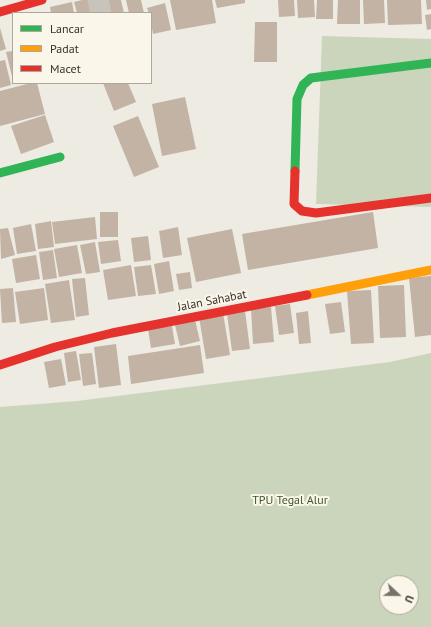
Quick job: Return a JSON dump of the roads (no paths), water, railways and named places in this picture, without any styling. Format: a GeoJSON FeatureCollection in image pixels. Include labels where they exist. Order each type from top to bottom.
{"type":"FeatureCollection","features":[{"type":"Feature","properties":{"kind":"street"},"geometry":{"type":"LineString","coordinates":[[0,12],[42,0]]}},
{"type":"Feature","properties":{"kind":"street"},"geometry":{"type":"LineString","coordinates":[[98,0],[102,12]]}},
{"type":"Feature","properties":{"kind":"street"},"geometry":{"type":"LineString","coordinates":[[431,63],[311,78],[303,85],[297,98],[294,204],[302,211],[316,213],[431,198]]}},
{"type":"Feature","properties":{"kind":"street"},"geometry":{"type":"LineString","coordinates":[[0,174],[60,157]]}},
{"type":"Feature","properties":{"kind":"street","name":"Jalan Sahabat"},"geometry":{"type":"LineString","coordinates":[[0,365],[55,347],[112,334],[431,270]]}},
{"type":"Feature","properties":{"kind":"park label","name":"TPU Tegal Alur"},"geometry":{"type":"Point","coordinates":[290,501]}}]}
